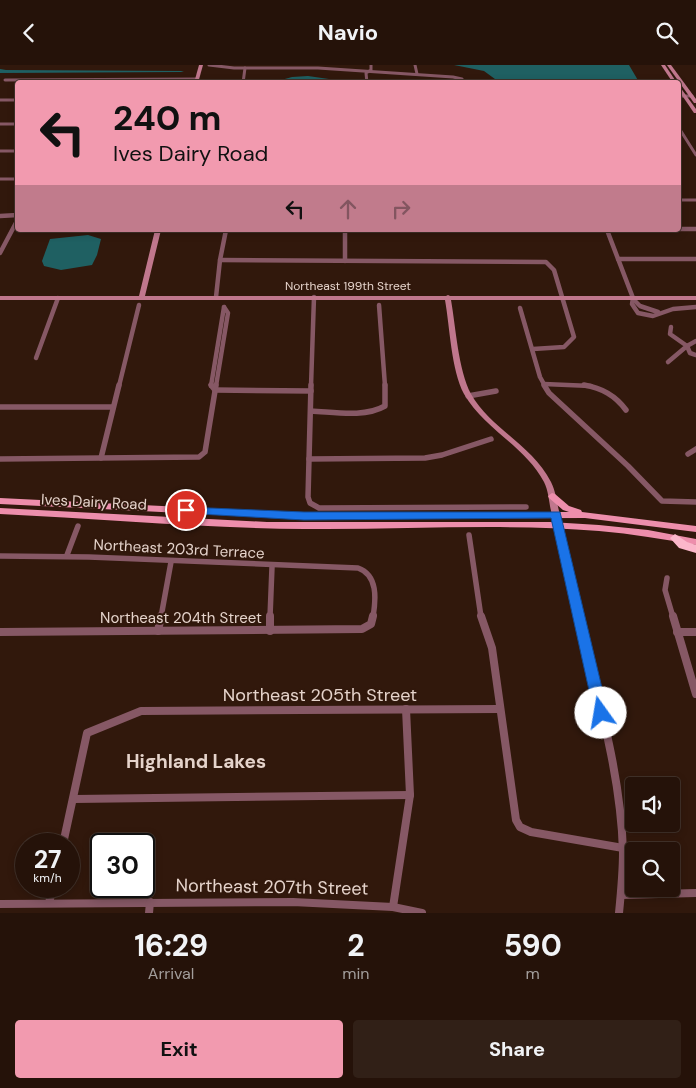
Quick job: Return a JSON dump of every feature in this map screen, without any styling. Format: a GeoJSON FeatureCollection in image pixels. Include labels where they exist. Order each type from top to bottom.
{"type":"FeatureCollection","features":[{"type":"Feature","properties":{"kind":"highway"},"geometry":{"type":"LineString","coordinates":[[675,538],[683,545],[696,549]]}},
{"type":"Feature","properties":{"kind":"main road"},"geometry":{"type":"LineString","coordinates":[[552,496],[566,508],[585,515]]}},
{"type":"Feature","properties":{"kind":"main road","name":"Ives Dairy Road"},"geometry":{"type":"LineString","coordinates":[[0,501],[304,516],[585,515],[696,529]]}},
{"type":"Feature","properties":{"kind":"main road","name":"Ives Dairy Road"},"geometry":{"type":"LineString","coordinates":[[0,511],[304,526],[558,525],[623,529],[696,543]]}},
{"type":"Feature","properties":{"kind":"main road"},"geometry":{"type":"LineString","coordinates":[[556,515],[558,525]]}},
{"type":"Feature","properties":{"kind":"street"},"geometry":{"type":"LineString","coordinates":[[196,80],[201,65]]}},
{"type":"Feature","properties":{"kind":"street"},"geometry":{"type":"LineString","coordinates":[[209,65],[245,68],[318,67],[417,74],[462,80]]}},
{"type":"Feature","properties":{"kind":"street"},"geometry":{"type":"LineString","coordinates":[[367,80],[366,73],[371,70],[371,65]]}},
{"type":"Feature","properties":{"kind":"street"},"geometry":{"type":"LineString","coordinates":[[416,65],[417,74]]}},
{"type":"Feature","properties":{"kind":"street"},"geometry":{"type":"LineString","coordinates":[[663,65],[673,80]]}},
{"type":"Feature","properties":{"kind":"street"},"geometry":{"type":"LineString","coordinates":[[669,65],[680,80]]}},
{"type":"Feature","properties":{"kind":"street"},"geometry":{"type":"LineString","coordinates":[[243,80],[245,68]]}},
{"type":"Feature","properties":{"kind":"street"},"geometry":{"type":"LineString","coordinates":[[5,81],[15,81]]}},
{"type":"Feature","properties":{"kind":"street"},"geometry":{"type":"LineString","coordinates":[[681,81],[696,102]]}},
{"type":"Feature","properties":{"kind":"street"},"geometry":{"type":"LineString","coordinates":[[681,90],[696,111]]}},
{"type":"Feature","properties":{"kind":"street"},"geometry":{"type":"LineString","coordinates":[[681,96],[692,95]]}},
{"type":"Feature","properties":{"kind":"street"},"geometry":{"type":"LineString","coordinates":[[0,101],[15,100]]}},
{"type":"Feature","properties":{"kind":"street"},"geometry":{"type":"LineString","coordinates":[[0,124],[15,124]]}},
{"type":"Feature","properties":{"kind":"street"},"geometry":{"type":"LineString","coordinates":[[681,131],[696,155]]}},
{"type":"Feature","properties":{"kind":"street"},"geometry":{"type":"LineString","coordinates":[[0,151],[15,151]]}},
{"type":"Feature","properties":{"kind":"street"},"geometry":{"type":"LineString","coordinates":[[0,179],[15,179]]}},
{"type":"Feature","properties":{"kind":"street"},"geometry":{"type":"LineString","coordinates":[[681,200],[696,200]]}},
{"type":"Feature","properties":{"kind":"street"},"geometry":{"type":"LineString","coordinates":[[0,215],[15,217]]}},
{"type":"Feature","properties":{"kind":"street"},"geometry":{"type":"LineString","coordinates":[[0,253],[15,223]]}},
{"type":"Feature","properties":{"kind":"street"},"geometry":{"type":"LineString","coordinates":[[681,229],[696,229]]}},
{"type":"Feature","properties":{"kind":"street"},"geometry":{"type":"LineString","coordinates":[[142,297],[158,232]]}},
{"type":"Feature","properties":{"kind":"street"},"geometry":{"type":"LineString","coordinates":[[216,297],[226,232]]}},
{"type":"Feature","properties":{"kind":"street"},"geometry":{"type":"LineString","coordinates":[[345,232],[345,261]]}},
{"type":"Feature","properties":{"kind":"street"},"geometry":{"type":"LineString","coordinates":[[608,232],[638,313],[652,316],[658,312]]}},
{"type":"Feature","properties":{"kind":"street"},"geometry":{"type":"LineString","coordinates":[[618,259],[696,259]]}},
{"type":"Feature","properties":{"kind":"street"},"geometry":{"type":"LineString","coordinates":[[220,260],[546,261],[554,269],[574,337],[564,347],[533,349]]}},
{"type":"Feature","properties":{"kind":"street","name":"Northeast 199th Street"},"geometry":{"type":"LineString","coordinates":[[0,297],[562,297],[633,301],[696,298]]}},
{"type":"Feature","properties":{"kind":"street"},"geometry":{"type":"LineString","coordinates":[[314,297],[308,497],[313,506],[328,508],[526,507]]}},
{"type":"Feature","properties":{"kind":"street"},"geometry":{"type":"LineString","coordinates":[[448,297],[463,386],[473,403],[531,459],[543,474],[548,482],[556,515]]}},
{"type":"Feature","properties":{"kind":"street"},"geometry":{"type":"LineString","coordinates":[[36,358],[58,298]]}},
{"type":"Feature","properties":{"kind":"street"},"geometry":{"type":"LineString","coordinates":[[633,301],[638,301],[640,306],[658,312],[696,307]]}},
{"type":"Feature","properties":{"kind":"street"},"geometry":{"type":"LineString","coordinates":[[100,458],[139,305]]}},
{"type":"Feature","properties":{"kind":"street"},"geometry":{"type":"LineString","coordinates":[[311,411],[372,411],[384,407],[386,396],[379,305]]}},
{"type":"Feature","properties":{"kind":"street"},"geometry":{"type":"LineString","coordinates":[[0,459],[200,457],[205,452],[215,390],[228,313],[224,307],[211,386],[215,390],[311,391]]}},
{"type":"Feature","properties":{"kind":"street"},"geometry":{"type":"LineString","coordinates":[[520,308],[540,377],[549,393],[622,460],[662,501],[696,502]]}},
{"type":"Feature","properties":{"kind":"street"},"geometry":{"type":"LineString","coordinates":[[671,327],[670,333],[681,339],[690,353],[696,355]]}},
{"type":"Feature","properties":{"kind":"street"},"geometry":{"type":"LineString","coordinates":[[668,362],[696,341]]}},
{"type":"Feature","properties":{"kind":"street"},"geometry":{"type":"LineString","coordinates":[[544,384],[577,383],[604,390],[619,399],[626,410]]}},
{"type":"Feature","properties":{"kind":"street"},"geometry":{"type":"LineString","coordinates":[[468,396],[496,391]]}},
{"type":"Feature","properties":{"kind":"street"},"geometry":{"type":"LineString","coordinates":[[0,407],[113,407]]}},
{"type":"Feature","properties":{"kind":"street"},"geometry":{"type":"LineString","coordinates":[[309,459],[425,458],[442,455],[492,439]]}},
{"type":"Feature","properties":{"kind":"street"},"geometry":{"type":"LineString","coordinates":[[688,454],[696,449]]}},
{"type":"Feature","properties":{"kind":"street"},"geometry":{"type":"LineString","coordinates":[[558,525],[615,768],[622,815],[623,847],[619,913]]}},
{"type":"Feature","properties":{"kind":"street"},"geometry":{"type":"LineString","coordinates":[[67,555],[78,526]]}},
{"type":"Feature","properties":{"kind":"street"},"geometry":{"type":"LineString","coordinates":[[469,535],[482,622],[492,648],[516,820],[520,827],[531,832],[623,847]]}},
{"type":"Feature","properties":{"kind":"street","name":"Northeast 203rd Terrace"},"geometry":{"type":"LineString","coordinates":[[0,555],[67,555],[272,567],[358,568],[368,573],[372,578],[375,613],[372,624],[362,629]]}},
{"type":"Feature","properties":{"kind":"street"},"geometry":{"type":"LineString","coordinates":[[158,631],[171,561]]}},
{"type":"Feature","properties":{"kind":"street"},"geometry":{"type":"LineString","coordinates":[[270,631],[272,567]]}},
{"type":"Feature","properties":{"kind":"street"},"geometry":{"type":"LineString","coordinates":[[667,578],[665,590],[696,693]]}},
{"type":"Feature","properties":{"kind":"street","name":"Northeast 204th Street"},"geometry":{"type":"LineString","coordinates":[[0,632],[362,629]]}},
{"type":"Feature","properties":{"kind":"street"},"geometry":{"type":"LineString","coordinates":[[677,632],[696,632]]}},
{"type":"Feature","properties":{"kind":"street"},"geometry":{"type":"LineString","coordinates":[[393,907],[410,795],[406,709]]}},
{"type":"Feature","properties":{"kind":"street","name":"Northeast 205th Street"},"geometry":{"type":"LineString","coordinates":[[74,799],[87,733],[141,711],[500,709]]}},
{"type":"Feature","properties":{"kind":"street"},"geometry":{"type":"LineString","coordinates":[[66,833],[74,799],[410,795]]}},
{"type":"Feature","properties":{"kind":"street"},"geometry":{"type":"LineString","coordinates":[[621,895],[696,893]]}},
{"type":"Feature","properties":{"kind":"street"},"geometry":{"type":"LineString","coordinates":[[49,903],[50,898]]}},
{"type":"Feature","properties":{"kind":"street"},"geometry":{"type":"LineString","coordinates":[[149,913],[150,902]]}},
{"type":"Feature","properties":{"kind":"street","name":"Northeast 207th Street"},"geometry":{"type":"LineString","coordinates":[[0,904],[293,902],[393,907],[422,913]]}},
{"type":"Feature","properties":{"kind":"water"},"geometry":{"type":"Polygon","coordinates":[[[454,65],[629,65],[638,80],[496,80],[484,71],[454,65]]]}},
{"type":"Feature","properties":{"kind":"water"},"geometry":{"type":"Polygon","coordinates":[[[0,69],[6,70],[184,71],[0,73],[0,69]]]}},
{"type":"Feature","properties":{"kind":"water"},"geometry":{"type":"Polygon","coordinates":[[[308,76],[332,80],[281,80],[308,76]]]}},
{"type":"Feature","properties":{"kind":"water"},"geometry":{"type":"Polygon","coordinates":[[[88,235],[101,239],[92,265],[61,270],[44,266],[42,261],[50,239],[88,235]]]}},
{"type":"Feature","properties":{"kind":"district","name":"Highland Lakes"},"geometry":{"type":"Point","coordinates":[196,761]}},
{"type":"Feature","properties":{"kind":"route"},"geometry":{"type":"LineString","coordinates":[[186,510],[304,516],[556,515],[601,713]]}}]}
